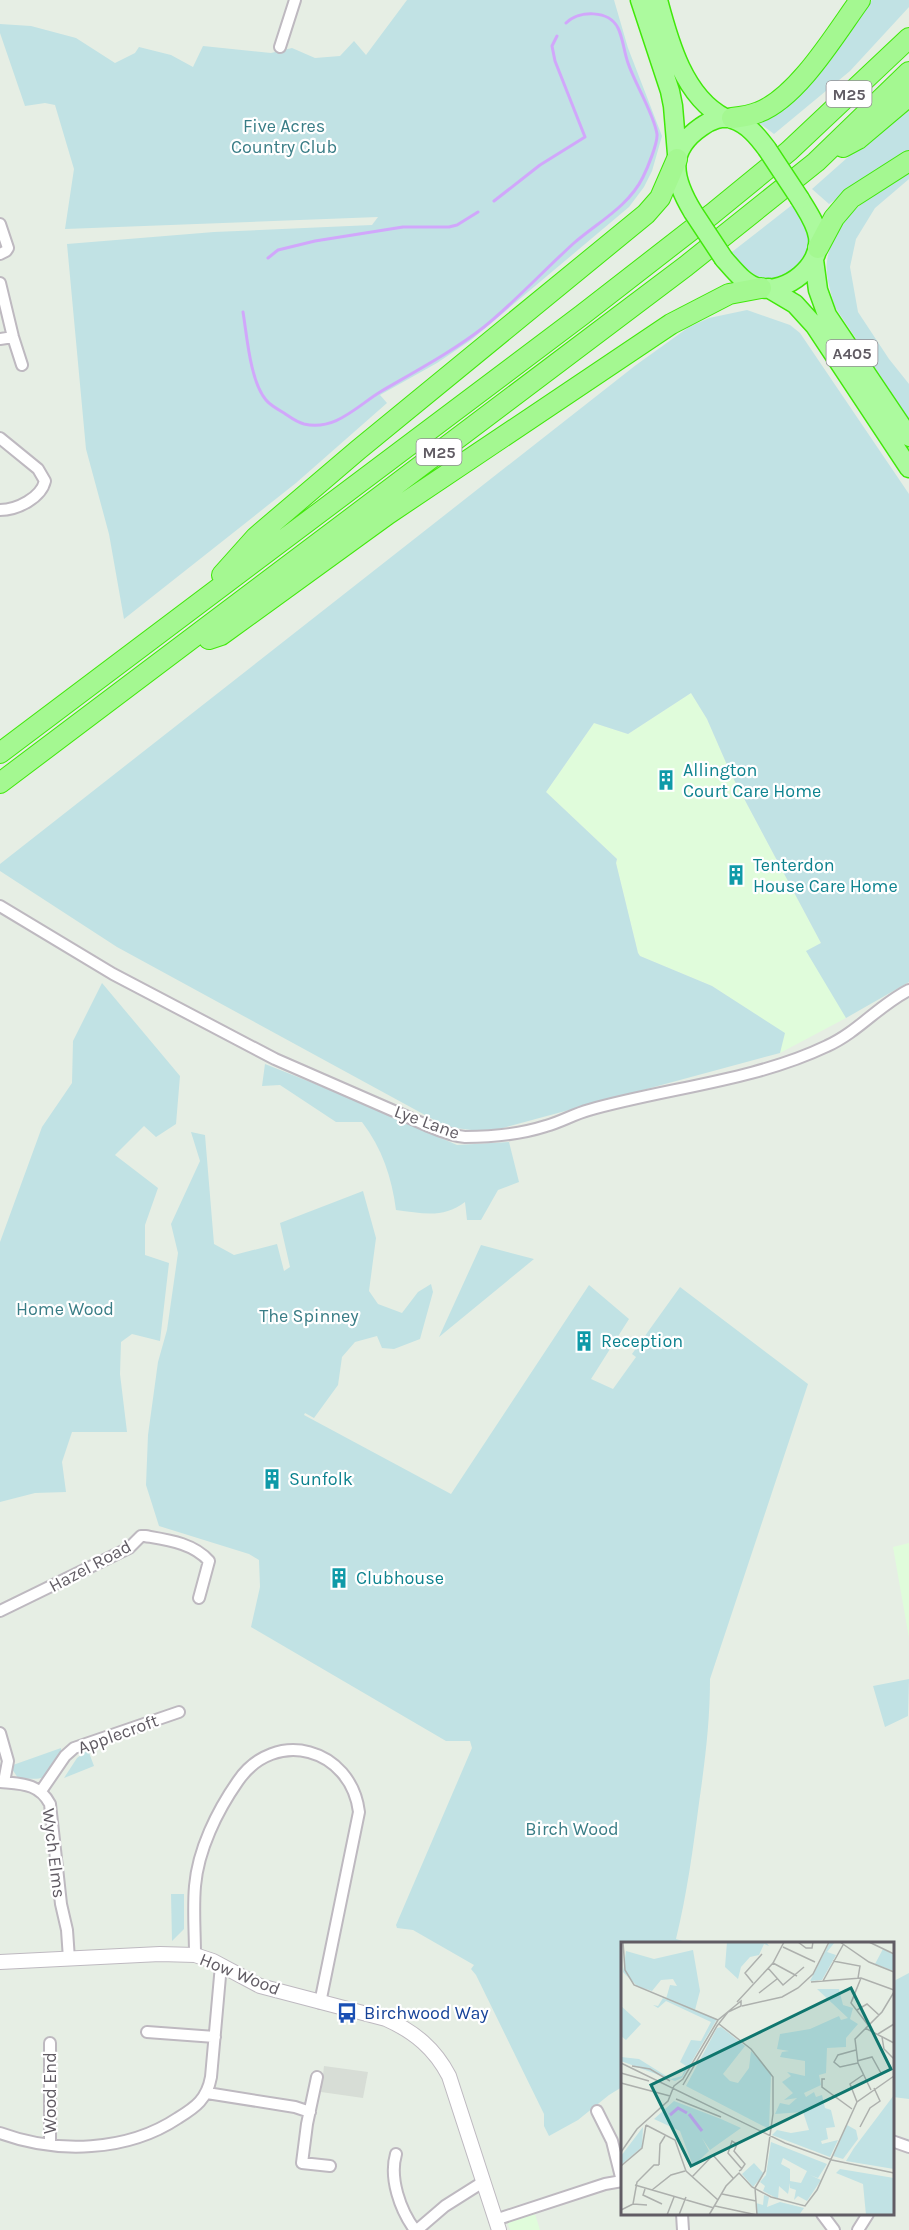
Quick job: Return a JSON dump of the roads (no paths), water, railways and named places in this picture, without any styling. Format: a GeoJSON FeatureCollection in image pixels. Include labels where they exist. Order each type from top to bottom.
{"type":"FeatureCollection","features":[{"type":"Feature","properties":{"kind":"highway"},"geometry":{"type":"LineString","coordinates":[[640,0],[674,106],[678,183],[693,212],[724,259],[744,280],[765,288],[797,278],[816,254],[834,218],[851,198],[909,161]]}},
{"type":"Feature","properties":{"kind":"highway"},"geometry":{"type":"LineString","coordinates":[[658,0],[688,82],[714,112],[757,135],[800,199],[816,229],[816,254]]}},
{"type":"Feature","properties":{"kind":"highway","name":"M25"},"geometry":{"type":"LineString","coordinates":[[729,118],[760,112],[783,98],[815,62],[860,0]]}},
{"type":"Feature","properties":{"kind":"highway","name":"M25"},"geometry":{"type":"LineString","coordinates":[[0,753],[712,214],[789,151],[909,38]]}},
{"type":"Feature","properties":{"kind":"highway","name":"M25"},"geometry":{"type":"LineString","coordinates":[[0,783],[686,266],[816,162],[909,72]]}},
{"type":"Feature","properties":{"kind":"highway"},"geometry":{"type":"LineString","coordinates":[[816,162],[858,139],[909,96]]}},
{"type":"Feature","properties":{"kind":"highway"},"geometry":{"type":"LineString","coordinates":[[677,156],[687,137],[696,130],[705,124],[729,118]]}},
{"type":"Feature","properties":{"kind":"highway","name":"M25"},"geometry":{"type":"LineString","coordinates":[[195,604],[265,529],[646,214],[660,198],[677,156]]}},
{"type":"Feature","properties":{"kind":"highway","name":"A405"},"geometry":{"type":"LineString","coordinates":[[816,254],[818,290],[827,315],[909,437]]}},
{"type":"Feature","properties":{"kind":"highway","name":"M25"},"geometry":{"type":"LineString","coordinates":[[179,650],[221,635],[388,514],[671,324],[729,294],[765,288]]}},
{"type":"Feature","properties":{"kind":"highway","name":"A405"},"geometry":{"type":"LineString","coordinates":[[765,288],[795,304],[815,326],[909,468]]}},
{"type":"Feature","properties":{"kind":"street"},"geometry":{"type":"LineString","coordinates":[[280,47],[295,0]]}},
{"type":"Feature","properties":{"kind":"street"},"geometry":{"type":"LineString","coordinates":[[0,224],[8,244],[6,251],[0,254]]}},
{"type":"Feature","properties":{"kind":"street"},"geometry":{"type":"LineString","coordinates":[[0,283],[22,365]]}},
{"type":"Feature","properties":{"kind":"street"},"geometry":{"type":"LineString","coordinates":[[0,339],[13,337]]}},
{"type":"Feature","properties":{"kind":"street"},"geometry":{"type":"LineString","coordinates":[[0,438],[38,469],[45,481],[42,490],[34,497],[13,508],[0,510]]}},
{"type":"Feature","properties":{"kind":"street","name":"Lye Lane"},"geometry":{"type":"LineString","coordinates":[[0,906],[113,974],[275,1059],[426,1125],[464,1137],[540,1128],[587,1110],[740,1074],[801,1057],[828,1046],[861,1026],[877,1010],[909,990]]}},
{"type":"Feature","properties":{"kind":"street","name":"Hazel Road"},"geometry":{"type":"LineString","coordinates":[[0,1611],[129,1548],[141,1536],[196,1549],[209,1561],[199,1598]]}},
{"type":"Feature","properties":{"kind":"street","name":"Applecroft"},"geometry":{"type":"LineString","coordinates":[[41,1791],[65,1756],[74,1748],[179,1712]]}},
{"type":"Feature","properties":{"kind":"street"},"geometry":{"type":"LineString","coordinates":[[0,1733],[8,1761],[2,1782]]}},
{"type":"Feature","properties":{"kind":"street"},"geometry":{"type":"LineString","coordinates":[[195,1955],[194,1901],[198,1867],[212,1829],[238,1781],[266,1756],[280,1751],[298,1749],[324,1757],[344,1775],[354,1794],[359,1812],[320,2003]]}},
{"type":"Feature","properties":{"kind":"street","name":"Wych Elms"},"geometry":{"type":"LineString","coordinates":[[2,1782],[28,1785],[41,1791],[47,1798],[52,1811],[61,1904],[68,1930],[69,1959]]}},
{"type":"Feature","properties":{"kind":"street","name":"How Wood"},"geometry":{"type":"LineString","coordinates":[[0,1962],[160,1954],[195,1955],[222,1965],[252,1983],[386,2019],[414,2034],[435,2053],[449,2076],[497,2225]]}},
{"type":"Feature","properties":{"kind":"street"},"geometry":{"type":"LineString","coordinates":[[0,2133],[32,2142],[95,2146],[140,2138],[165,2127],[186,2114],[199,2104],[207,2093],[211,2077],[222,1965]]}},
{"type":"Feature","properties":{"kind":"street"},"geometry":{"type":"LineString","coordinates":[[147,2032],[215,2037]]}},
{"type":"Feature","properties":{"kind":"street","name":"Wood End"},"geometry":{"type":"LineString","coordinates":[[50,2043],[50,2144]]}},
{"type":"Feature","properties":{"kind":"street"},"geometry":{"type":"LineString","coordinates":[[317,2077],[302,2163],[330,2166]]}},
{"type":"Feature","properties":{"kind":"street"},"geometry":{"type":"LineString","coordinates":[[207,2093],[295,2107],[310,2112]]}},
{"type":"Feature","properties":{"kind":"street"},"geometry":{"type":"LineString","coordinates":[[597,2111],[612,2141],[621,2177]]}},
{"type":"Feature","properties":{"kind":"street"},"geometry":{"type":"LineString","coordinates":[[894,2145],[909,2147]]}},
{"type":"Feature","properties":{"kind":"street"},"geometry":{"type":"LineString","coordinates":[[396,2154],[392,2170],[395,2187],[416,2230],[445,2206],[484,2186]]}},
{"type":"Feature","properties":{"kind":"street"},"geometry":{"type":"LineString","coordinates":[[497,2225],[605,2184],[621,2181]]}},
{"type":"Feature","properties":{"kind":"street"},"geometry":{"type":"LineString","coordinates":[[682,2215],[683,2230]]}},
{"type":"Feature","properties":{"kind":"street"},"geometry":{"type":"LineString","coordinates":[[823,2215],[834,2230]]}},
{"type":"Feature","properties":{"kind":"street"},"geometry":{"type":"LineString","coordinates":[[858,2230],[867,2215]]}},
{"type":"Feature","properties":{"kind":"waterway"},"geometry":{"type":"LineString","coordinates":[[243,312],[256,382],[266,400],[301,423],[326,424],[345,416],[472,336],[507,307],[574,243],[630,197],[643,177],[654,149],[657,138],[655,126],[631,71],[620,32],[614,22],[601,15],[586,14],[566,23]]}},
{"type":"Feature","properties":{"kind":"waterway"},"geometry":{"type":"LineString","coordinates":[[494,201],[540,165],[585,137],[555,61],[552,46],[557,36]]}},
{"type":"Feature","properties":{"kind":"waterway"},"geometry":{"type":"LineString","coordinates":[[268,258],[278,250],[315,241],[403,227],[449,227],[457,225],[478,212]]}},
{"type":"Feature","properties":{"kind":"place","name":"Allington Court Care Home"},"geometry":{"type":"Point","coordinates":[666,780]}},
{"type":"Feature","properties":{"kind":"place","name":"Tenterdon House Care Home"},"geometry":{"type":"Point","coordinates":[736,875]}},
{"type":"Feature","properties":{"kind":"place","name":"Reception"},"geometry":{"type":"Point","coordinates":[584,1341]}},
{"type":"Feature","properties":{"kind":"place","name":"Sunfolk"},"geometry":{"type":"Point","coordinates":[272,1479]}},
{"type":"Feature","properties":{"kind":"place","name":"Clubhouse"},"geometry":{"type":"Point","coordinates":[339,1578]}},
{"type":"Feature","properties":{"kind":"place","name":"Birchwood Way"},"geometry":{"type":"Point","coordinates":[347,2013]}},
{"type":"Feature","properties":{"kind":"park label","name":"Five Acres Country Club"},"geometry":{"type":"Point","coordinates":[284,136]}},
{"type":"Feature","properties":{"kind":"park label","name":"Home Wood"},"geometry":{"type":"Point","coordinates":[65,1309]}},
{"type":"Feature","properties":{"kind":"park label","name":"The Spinney"},"geometry":{"type":"Point","coordinates":[309,1316]}},
{"type":"Feature","properties":{"kind":"park label","name":"Birch Wood"},"geometry":{"type":"Point","coordinates":[572,1829]}}]}
